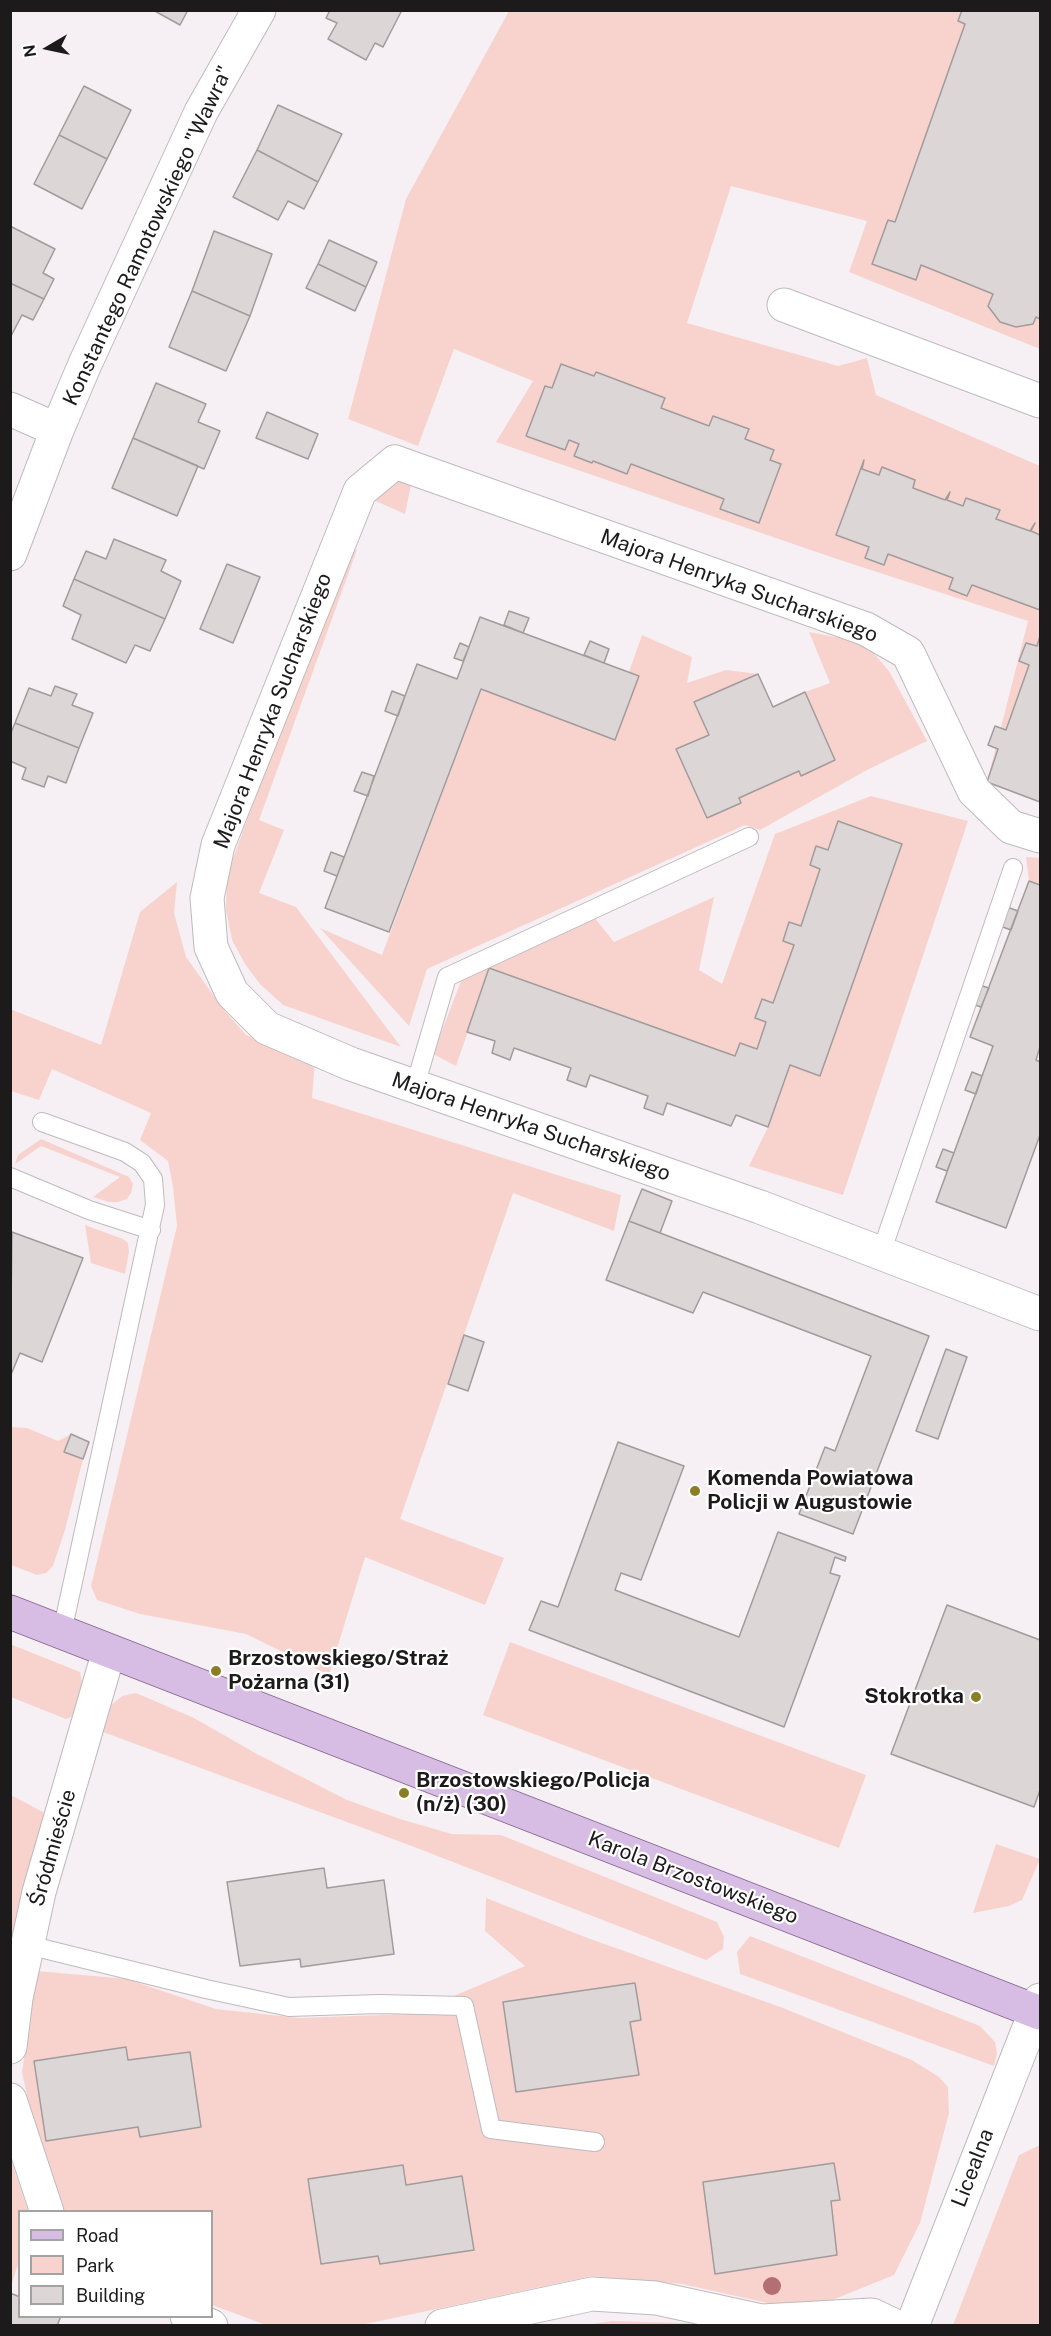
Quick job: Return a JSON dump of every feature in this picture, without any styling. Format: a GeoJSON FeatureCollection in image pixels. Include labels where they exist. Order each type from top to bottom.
{"type":"FeatureCollection","features":[{"type":"Feature","properties":{"kind":"main road","name":"Karola Brzostowskiego"},"geometry":{"type":"LineString","coordinates":[[10,1612],[1039,2008]]}},
{"type":"Feature","properties":{"kind":"street","name":"Konstantego Ramotowskiego \"Wawra\""},"geometry":{"type":"LineString","coordinates":[[10,554],[57,430],[85,364],[201,112],[259,10]]}},
{"type":"Feature","properties":{"kind":"street"},"geometry":{"type":"LineString","coordinates":[[784,305],[1041,401]]}},
{"type":"Feature","properties":{"kind":"street","name":"Konstantego Ramotowskiego \"Wawra\""},"geometry":{"type":"LineString","coordinates":[[10,409],[57,430]]}},
{"type":"Feature","properties":{"kind":"street","name":"Majora Henryka Sucharskiego"},"geometry":{"type":"LineString","coordinates":[[1041,836],[1011,826],[974,791],[908,653],[866,629],[395,462],[360,491],[218,845],[207,898],[211,947],[232,993],[267,1028],[351,1064],[760,1207],[1041,1314]]}},
{"type":"Feature","properties":{"kind":"street","name":"Śródmieście"},"geometry":{"type":"LineString","coordinates":[[10,2048],[16,1998],[39,1892],[109,1651]]}},
{"type":"Feature","properties":{"kind":"street","name":"Licealna"},"geometry":{"type":"LineString","coordinates":[[912,2325],[1039,2008]]}},
{"type":"Feature","properties":{"kind":"street"},"geometry":{"type":"LineString","coordinates":[[10,2100],[47,2210]]}},
{"type":"Feature","properties":{"kind":"street"},"geometry":{"type":"LineString","coordinates":[[442,2325],[592,2294],[656,2298],[762,2321],[872,2315],[896,2325]]}},
{"type":"Feature","properties":{"kind":"street"},"geometry":{"type":"LineString","coordinates":[[193,2318],[212,2325]]}},
{"type":"Feature","properties":{"kind":"lane"},"geometry":{"type":"LineString","coordinates":[[415,1086],[447,977],[749,837]]}},
{"type":"Feature","properties":{"kind":"lane"},"geometry":{"type":"LineString","coordinates":[[881,1253],[1013,868]]}},
{"type":"Feature","properties":{"kind":"lane"},"geometry":{"type":"LineString","coordinates":[[42,1122],[125,1152],[142,1162],[153,1179],[155,1205],[62,1632]]}},
{"type":"Feature","properties":{"kind":"lane"},"geometry":{"type":"LineString","coordinates":[[10,1177],[89,1210],[151,1230]]}},
{"type":"Feature","properties":{"kind":"lane"},"geometry":{"type":"LineString","coordinates":[[28,1945],[289,2007],[379,2004],[464,2006],[490,2129],[595,2142]]}},
{"type":"Feature","properties":{"kind":"green space"},"geometry":{"type":"Polygon","coordinates":[[[509,11],[1040,11],[1040,349],[849,272],[867,221],[731,186],[687,323],[838,366],[867,358],[876,395],[1040,466],[1040,801],[987,782],[1028,621],[837,559],[496,442],[533,381],[454,349],[418,446],[348,419],[406,199],[509,11]]]}},
{"type":"Feature","properties":{"kind":"green space"},"geometry":{"type":"Polygon","coordinates":[[[366,470],[413,475],[405,514],[369,498],[366,470]]]}},
{"type":"Feature","properties":{"kind":"green space"},"geometry":{"type":"Polygon","coordinates":[[[347,546],[357,550],[259,820],[284,830],[259,893],[296,907],[401,1047],[283,1005],[260,984],[245,964],[232,940],[226,910],[227,875],[347,546]]]}},
{"type":"Feature","properties":{"kind":"green space"},"geometry":{"type":"Polygon","coordinates":[[[809,632],[845,639],[871,650],[889,671],[927,741],[867,770],[760,830],[745,825],[427,969],[409,1026],[320,928],[382,955],[481,689],[615,740],[639,676],[629,672],[642,635],[692,657],[687,683],[726,670],[758,674],[694,702],[709,735],[676,749],[707,818],[739,798],[799,771],[801,775],[835,760],[805,692],[830,683],[809,632]]]}},
{"type":"Feature","properties":{"kind":"green space"},"geometry":{"type":"Polygon","coordinates":[[[871,796],[968,821],[843,1195],[749,1166],[768,1127],[790,1065],[819,1076],[902,844],[838,821],[828,850],[816,846],[810,865],[820,869],[801,926],[789,923],[783,940],[794,945],[773,1003],[762,999],[755,1018],[766,1022],[757,1049],[735,1056],[490,968],[456,1066],[433,1054],[463,976],[594,917],[614,942],[714,897],[699,970],[722,984],[775,834],[871,796]]]}},
{"type":"Feature","properties":{"kind":"green space"},"geometry":{"type":"Polygon","coordinates":[[[1026,857],[1040,858],[1040,885],[1029,881],[1026,857]]]}},
{"type":"Feature","properties":{"kind":"green space"},"geometry":{"type":"Polygon","coordinates":[[[177,882],[174,913],[186,957],[224,1010],[246,1035],[277,1049],[315,1060],[312,1098],[621,1195],[614,1231],[513,1193],[400,1519],[504,1558],[485,1605],[365,1557],[329,1675],[246,1634],[140,1614],[97,1600],[91,1586],[177,1226],[173,1187],[168,1161],[140,1140],[151,1113],[52,1069],[39,1100],[11,1091],[10,1009],[101,1045],[140,912],[177,882]]]}},
{"type":"Feature","properties":{"kind":"green space"},"geometry":{"type":"Polygon","coordinates":[[[41,1139],[129,1177],[133,1184],[131,1193],[127,1199],[118,1202],[93,1197],[120,1177],[41,1146],[15,1164],[18,1155],[41,1139]]]}},
{"type":"Feature","properties":{"kind":"green space"},"geometry":{"type":"Polygon","coordinates":[[[85,1225],[128,1243],[129,1252],[125,1274],[91,1263],[85,1225]]]}},
{"type":"Feature","properties":{"kind":"green space"},"geometry":{"type":"Polygon","coordinates":[[[10,1427],[27,1428],[58,1441],[71,1434],[64,1452],[83,1459],[65,1530],[53,1566],[46,1573],[37,1575],[11,1565],[10,1427]]]}},
{"type":"Feature","properties":{"kind":"green space"},"geometry":{"type":"Polygon","coordinates":[[[510,1642],[866,1775],[839,1848],[483,1715],[510,1642]]]}},
{"type":"Feature","properties":{"kind":"green space"},"geometry":{"type":"Polygon","coordinates":[[[10,1644],[80,1672],[83,1687],[76,1715],[66,1719],[11,1697],[10,1644]]]}},
{"type":"Feature","properties":{"kind":"green space"},"geometry":{"type":"Polygon","coordinates":[[[136,1693],[194,1718],[257,1754],[347,1800],[452,1834],[501,1835],[717,1922],[724,1937],[723,1949],[706,1960],[409,1845],[103,1732],[110,1706],[122,1696],[136,1693]]]}},
{"type":"Feature","properties":{"kind":"green space"},"geometry":{"type":"Polygon","coordinates":[[[11,1795],[43,1812],[45,1838],[11,1987],[11,1795]]]}},
{"type":"Feature","properties":{"kind":"green space"},"geometry":{"type":"Polygon","coordinates":[[[996,1844],[1040,1859],[1022,1900],[1009,1906],[973,1913],[996,1844]]]}},
{"type":"Feature","properties":{"kind":"green space"},"geometry":{"type":"Polygon","coordinates":[[[486,1898],[585,1937],[783,2008],[912,2060],[939,2077],[948,2087],[949,2113],[920,2223],[894,2275],[830,2301],[781,2306],[682,2284],[592,2276],[361,2325],[269,2326],[213,2305],[213,2210],[64,2210],[46,2184],[22,2072],[37,1971],[127,1979],[216,2009],[299,2018],[411,2014],[525,1966],[485,1931],[486,1898]]]}},
{"type":"Feature","properties":{"kind":"green space"},"geometry":{"type":"Polygon","coordinates":[[[750,1936],[980,2026],[995,2042],[997,2053],[994,2066],[740,1974],[737,1952],[750,1936]]]}},
{"type":"Feature","properties":{"kind":"green space"},"geometry":{"type":"Polygon","coordinates":[[[1040,2145],[1040,2325],[953,2325],[1019,2155],[1040,2145]]]}},
{"type":"Feature","properties":{"kind":"green space"},"geometry":{"type":"Polygon","coordinates":[[[10,2157],[28,2210],[18,2210],[18,2264],[11,2286],[10,2157]]]}},
{"type":"Feature","properties":{"kind":"green space"},"geometry":{"type":"Polygon","coordinates":[[[612,2321],[721,2324],[723,2326],[577,2326],[612,2321]]]}},
{"type":"Feature","properties":{"kind":"building"},"geometry":{"type":"Polygon","coordinates":[[[153,10],[188,10],[180,25],[153,10]]]}},
{"type":"Feature","properties":{"kind":"building"},"geometry":{"type":"Polygon","coordinates":[[[330,10],[402,10],[383,47],[375,43],[366,60],[328,39],[337,23],[326,18],[330,10]]]}},
{"type":"Feature","properties":{"kind":"building"},"geometry":{"type":"Polygon","coordinates":[[[962,10],[1040,10],[1040,319],[1036,317],[1033,324],[1016,327],[1000,322],[988,306],[993,294],[921,265],[916,280],[872,264],[888,220],[895,222],[965,24],[958,21],[962,10]]]}},
{"type":"Feature","properties":{"kind":"building"},"geometry":{"type":"Polygon","coordinates":[[[84,86],[131,110],[107,159],[59,135],[84,86]]]}},
{"type":"Feature","properties":{"kind":"building"},"geometry":{"type":"Polygon","coordinates":[[[278,105],[342,134],[318,182],[257,150],[278,105]]]}},
{"type":"Feature","properties":{"kind":"building"},"geometry":{"type":"Polygon","coordinates":[[[59,135],[107,159],[82,209],[34,184],[59,135]]]}},
{"type":"Feature","properties":{"kind":"building"},"geometry":{"type":"Polygon","coordinates":[[[257,150],[318,182],[304,209],[288,201],[278,220],[233,197],[257,150]]]}},
{"type":"Feature","properties":{"kind":"building"},"geometry":{"type":"Polygon","coordinates":[[[10,226],[55,249],[43,273],[54,279],[44,299],[10,283],[10,226]]]}},
{"type":"Feature","properties":{"kind":"building"},"geometry":{"type":"Polygon","coordinates":[[[214,231],[272,254],[250,316],[192,291],[214,231]]]}},
{"type":"Feature","properties":{"kind":"building"},"geometry":{"type":"Polygon","coordinates":[[[329,240],[377,262],[366,287],[318,264],[329,240]]]}},
{"type":"Feature","properties":{"kind":"building"},"geometry":{"type":"Polygon","coordinates":[[[318,264],[366,287],[355,311],[306,288],[318,264]]]}},
{"type":"Feature","properties":{"kind":"building"},"geometry":{"type":"Polygon","coordinates":[[[10,283],[44,299],[33,320],[22,315],[10,338],[10,283]]]}},
{"type":"Feature","properties":{"kind":"building"},"geometry":{"type":"Polygon","coordinates":[[[192,291],[250,316],[226,371],[169,347],[192,291]]]}},
{"type":"Feature","properties":{"kind":"building"},"geometry":{"type":"Polygon","coordinates":[[[561,364],[594,376],[596,372],[665,398],[661,408],[709,426],[713,416],[749,429],[745,439],[774,450],[770,460],[781,464],[759,523],[720,509],[724,499],[631,464],[627,474],[574,456],[579,444],[569,440],[565,450],[526,436],[545,386],[552,388],[561,364]]]}},
{"type":"Feature","properties":{"kind":"building"},"geometry":{"type":"Polygon","coordinates":[[[156,383],[206,404],[198,422],[220,431],[204,469],[133,438],[156,383]]]}},
{"type":"Feature","properties":{"kind":"building"},"geometry":{"type":"Polygon","coordinates":[[[267,412],[318,434],[308,459],[256,438],[267,412]]]}},
{"type":"Feature","properties":{"kind":"building"},"geometry":{"type":"Polygon","coordinates":[[[133,438],[198,466],[177,516],[112,488],[133,438]]]}},
{"type":"Feature","properties":{"kind":"building"},"geometry":{"type":"Polygon","coordinates":[[[864,460],[862,469],[879,475],[882,467],[915,480],[913,488],[945,500],[950,492],[947,500],[963,506],[966,498],[1000,510],[996,519],[1030,531],[1035,523],[1031,531],[1040,535],[1040,610],[972,585],[967,596],[949,589],[953,578],[888,554],[884,565],[865,558],[869,547],[836,535],[864,460]]]}},
{"type":"Feature","properties":{"kind":"building"},"geometry":{"type":"Polygon","coordinates":[[[114,539],[166,560],[161,571],[181,581],[165,619],[74,579],[86,551],[106,559],[114,539]]]}},
{"type":"Feature","properties":{"kind":"building"},"geometry":{"type":"Polygon","coordinates":[[[227,564],[260,577],[233,643],[200,629],[227,564]]]}},
{"type":"Feature","properties":{"kind":"building"},"geometry":{"type":"Polygon","coordinates":[[[74,579],[165,619],[150,651],[135,645],[126,663],[72,639],[81,615],[63,606],[74,579]]]}},
{"type":"Feature","properties":{"kind":"building"},"geometry":{"type":"Polygon","coordinates":[[[509,611],[529,618],[523,633],[504,625],[509,611]]]}},
{"type":"Feature","properties":{"kind":"building"},"geometry":{"type":"Polygon","coordinates":[[[480,617],[639,676],[615,740],[481,689],[389,932],[325,908],[417,664],[457,679],[480,617]]]}},
{"type":"Feature","properties":{"kind":"building"},"geometry":{"type":"Polygon","coordinates":[[[1040,636],[1040,802],[987,782],[998,749],[988,745],[995,726],[1006,730],[1029,665],[1019,661],[1026,643],[1037,646],[1040,636]]]}},
{"type":"Feature","properties":{"kind":"building"},"geometry":{"type":"Polygon","coordinates":[[[590,641],[609,649],[604,663],[584,655],[590,641]]]}},
{"type":"Feature","properties":{"kind":"building"},"geometry":{"type":"Polygon","coordinates":[[[460,643],[469,647],[463,661],[454,658],[460,643]]]}},
{"type":"Feature","properties":{"kind":"building"},"geometry":{"type":"Polygon","coordinates":[[[758,674],[773,707],[805,692],[835,760],[801,776],[799,771],[739,798],[741,803],[707,818],[676,749],[709,735],[694,702],[758,674]]]}},
{"type":"Feature","properties":{"kind":"building"},"geometry":{"type":"Polygon","coordinates":[[[55,686],[77,694],[72,705],[93,713],[79,748],[15,723],[29,688],[51,696],[55,686]]]}},
{"type":"Feature","properties":{"kind":"building"},"geometry":{"type":"Polygon","coordinates":[[[392,691],[405,696],[398,716],[385,711],[392,691]]]}},
{"type":"Feature","properties":{"kind":"building"},"geometry":{"type":"Polygon","coordinates":[[[15,723],[79,748],[66,783],[48,776],[44,787],[22,779],[26,768],[10,761],[10,735],[15,723]]]}},
{"type":"Feature","properties":{"kind":"building"},"geometry":{"type":"Polygon","coordinates":[[[362,772],[374,776],[368,796],[354,791],[362,772]]]}},
{"type":"Feature","properties":{"kind":"building"},"geometry":{"type":"Polygon","coordinates":[[[838,821],[902,844],[820,1076],[790,1065],[768,1127],[736,1115],[731,1126],[667,1103],[663,1115],[644,1108],[648,1096],[590,1075],[586,1087],[567,1080],[571,1068],[514,1048],[510,1060],[492,1053],[495,1041],[467,1032],[489,968],[735,1056],[740,1043],[757,1049],[766,1022],[755,1018],[762,999],[773,1003],[794,945],[783,941],[789,922],[801,926],[820,869],[810,865],[816,846],[828,850],[838,821]]]}},
{"type":"Feature","properties":{"kind":"building"},"geometry":{"type":"Polygon","coordinates":[[[331,852],[344,857],[337,876],[324,871],[331,852]]]}},
{"type":"Feature","properties":{"kind":"building"},"geometry":{"type":"Polygon","coordinates":[[[1029,881],[1040,885],[1040,1047],[1036,1060],[1040,1062],[1040,1135],[1006,1228],[936,1202],[993,1046],[970,1037],[1029,881]]]}},
{"type":"Feature","properties":{"kind":"building"},"geometry":{"type":"Polygon","coordinates":[[[1007,907],[1018,911],[1011,930],[1000,926],[1007,907]]]}},
{"type":"Feature","properties":{"kind":"building"},"geometry":{"type":"Polygon","coordinates":[[[979,985],[989,988],[981,1007],[972,1004],[979,985]]]}},
{"type":"Feature","properties":{"kind":"building"},"geometry":{"type":"Polygon","coordinates":[[[972,1072],[982,1076],[976,1094],[965,1090],[972,1072]]]}},
{"type":"Feature","properties":{"kind":"building"},"geometry":{"type":"Polygon","coordinates":[[[943,1149],[954,1153],[947,1171],[936,1167],[943,1149]]]}},
{"type":"Feature","properties":{"kind":"building"},"geometry":{"type":"Polygon","coordinates":[[[642,1189],[672,1201],[660,1233],[629,1221],[642,1189]]]}},
{"type":"Feature","properties":{"kind":"building"},"geometry":{"type":"Polygon","coordinates":[[[629,1221],[929,1336],[853,1534],[799,1514],[825,1447],[835,1451],[871,1356],[703,1292],[693,1313],[606,1280],[629,1221]]]}},
{"type":"Feature","properties":{"kind":"building"},"geometry":{"type":"Polygon","coordinates":[[[12,1232],[83,1258],[42,1362],[20,1353],[10,1377],[12,1232]]]}},
{"type":"Feature","properties":{"kind":"building"},"geometry":{"type":"Polygon","coordinates":[[[464,1335],[484,1342],[468,1391],[448,1384],[464,1335]]]}},
{"type":"Feature","properties":{"kind":"building"},"geometry":{"type":"Polygon","coordinates":[[[946,1349],[967,1357],[938,1439],[916,1431],[946,1349]]]}},
{"type":"Feature","properties":{"kind":"building"},"geometry":{"type":"Polygon","coordinates":[[[71,1434],[89,1442],[83,1459],[64,1452],[71,1434]]]}},
{"type":"Feature","properties":{"kind":"building"},"geometry":{"type":"Polygon","coordinates":[[[618,1442],[684,1466],[641,1580],[621,1573],[615,1590],[739,1637],[778,1532],[846,1557],[845,1561],[835,1557],[830,1573],[840,1576],[784,1727],[529,1630],[541,1601],[558,1607],[618,1442]]]}},
{"type":"Feature","properties":{"kind":"building","name":"Stokrotka"},"geometry":{"type":"Polygon","coordinates":[[[947,1605],[1040,1640],[1040,1790],[1034,1807],[891,1754],[947,1605]]]}},
{"type":"Feature","properties":{"kind":"building"},"geometry":{"type":"Polygon","coordinates":[[[324,1868],[327,1888],[384,1880],[394,1954],[301,1967],[300,1959],[240,1966],[227,1882],[324,1868]]]}},
{"type":"Feature","properties":{"kind":"building"},"geometry":{"type":"Polygon","coordinates":[[[635,1983],[641,2020],[630,2022],[639,2075],[516,2092],[503,2002],[635,1983]]]}},
{"type":"Feature","properties":{"kind":"building"},"geometry":{"type":"Polygon","coordinates":[[[126,2047],[128,2060],[190,2052],[201,2127],[140,2137],[138,2127],[46,2141],[34,2061],[126,2047]]]}},
{"type":"Feature","properties":{"kind":"building"},"geometry":{"type":"Polygon","coordinates":[[[834,2163],[840,2200],[831,2201],[837,2255],[715,2274],[703,2182],[834,2163]]]}},
{"type":"Feature","properties":{"kind":"building"},"geometry":{"type":"Polygon","coordinates":[[[403,2165],[406,2185],[462,2176],[474,2250],[380,2264],[378,2256],[321,2264],[308,2179],[403,2165]]]}},
{"type":"Feature","properties":{"kind":"building"},"geometry":{"type":"Polygon","coordinates":[[[10,2293],[18,2296],[18,2318],[60,2318],[57,2326],[10,2326],[10,2293]]]}},
{"type":"Feature","properties":{"kind":"place","name":"Komenda Powiatowa Policji w Augustowie"},"geometry":{"type":"Point","coordinates":[695,1491]}},
{"type":"Feature","properties":{"kind":"place","name":"Brzostowskiego/Straż Pożarna (31)"},"geometry":{"type":"Point","coordinates":[216,1671]}},
{"type":"Feature","properties":{"kind":"place","name":"Stokrotka"},"geometry":{"type":"Point","coordinates":[976,1697]}},
{"type":"Feature","properties":{"kind":"place","name":"Brzostowskiego/Policja (n/ż) (30)"},"geometry":{"type":"Point","coordinates":[404,1793]}}]}
